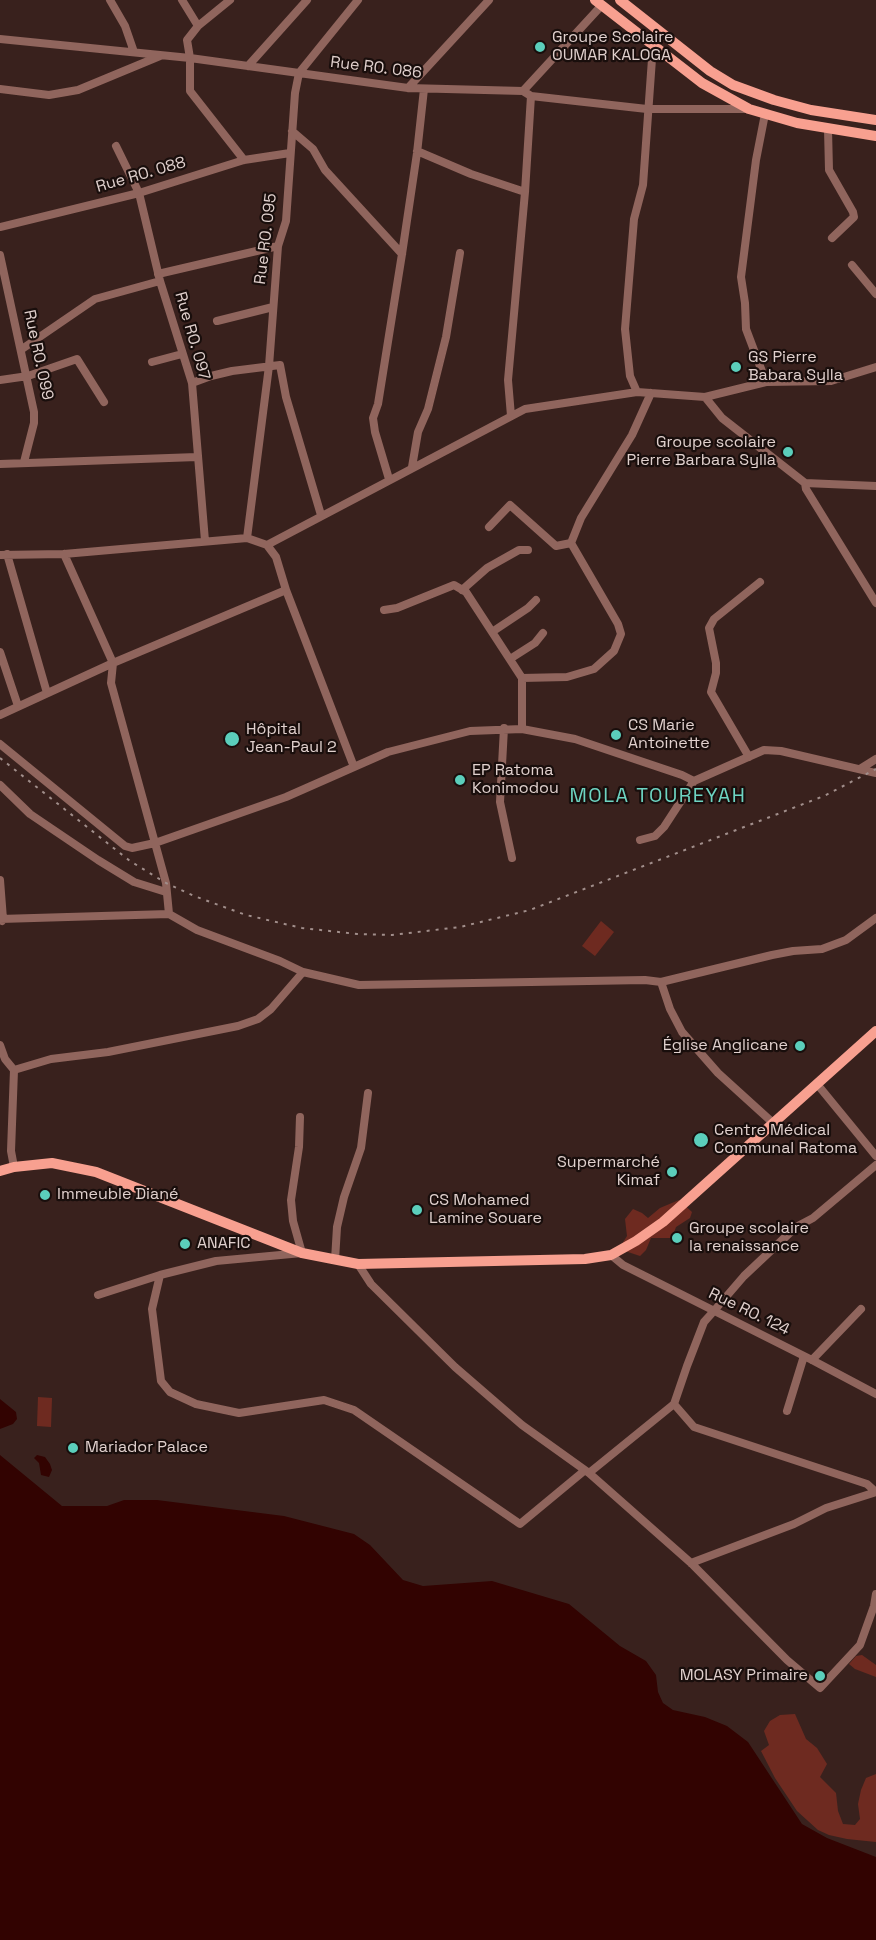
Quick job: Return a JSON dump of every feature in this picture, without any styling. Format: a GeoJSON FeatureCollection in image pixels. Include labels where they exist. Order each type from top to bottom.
{"type":"FeatureCollection","features":[{"type":"Feature","properties":{"kind":"main road"},"geometry":{"type":"LineString","coordinates":[[626,1],[710,71],[733,85],[811,110],[876,120]]}},
{"type":"Feature","properties":{"kind":"main road"},"geometry":{"type":"LineString","coordinates":[[599,3],[702,83],[749,109],[828,129],[876,136]]}},
{"type":"Feature","properties":{"kind":"main road"},"geometry":{"type":"LineString","coordinates":[[0,1171],[14,1167],[52,1163],[96,1172],[302,1253],[358,1264],[585,1259],[611,1255],[663,1222],[876,1031]]}},
{"type":"Feature","properties":{"kind":"street"},"geometry":{"type":"LineString","coordinates":[[110,0],[125,26],[134,52]]}},
{"type":"Feature","properties":{"kind":"street"},"geometry":{"type":"LineString","coordinates":[[182,0],[198,26]]}},
{"type":"Feature","properties":{"kind":"street"},"geometry":{"type":"LineString","coordinates":[[230,0],[198,26],[187,40],[190,58],[190,91],[244,160]]}},
{"type":"Feature","properties":{"kind":"street"},"geometry":{"type":"LineString","coordinates":[[248,66],[307,0]]}},
{"type":"Feature","properties":{"kind":"street","name":"Rue RO. 095"},"geometry":{"type":"LineString","coordinates":[[247,538],[269,366],[278,246],[286,221],[295,93],[299,73],[358,0]]}},
{"type":"Feature","properties":{"kind":"street"},"geometry":{"type":"LineString","coordinates":[[408,88],[489,0]]}},
{"type":"Feature","properties":{"kind":"street"},"geometry":{"type":"LineString","coordinates":[[511,416],[508,380],[525,192],[527,93],[599,3]]}},
{"type":"Feature","properties":{"kind":"street","name":"Rue RO. 086"},"geometry":{"type":"LineString","coordinates":[[0,39],[190,58],[408,88],[527,93],[647,109],[749,109]]}},
{"type":"Feature","properties":{"kind":"street"},"geometry":{"type":"LineString","coordinates":[[637,392],[630,376],[625,329],[634,219],[643,185],[653,45]]}},
{"type":"Feature","properties":{"kind":"street"},"geometry":{"type":"LineString","coordinates":[[0,89],[49,95],[78,90],[164,55]]}},
{"type":"Feature","properties":{"kind":"street"},"geometry":{"type":"LineString","coordinates":[[389,479],[375,432],[374,418],[402,254],[424,89]]}},
{"type":"Feature","properties":{"kind":"street"},"geometry":{"type":"LineString","coordinates":[[765,114],[756,160],[741,277],[746,329],[766,382]]}},
{"type":"Feature","properties":{"kind":"street"},"geometry":{"type":"LineString","coordinates":[[828,129],[829,170],[854,217],[832,238]]}},
{"type":"Feature","properties":{"kind":"street"},"geometry":{"type":"LineString","coordinates":[[292,131],[313,148],[325,171],[402,254]]}},
{"type":"Feature","properties":{"kind":"street","name":"Rue RO. 097"},"geometry":{"type":"LineString","coordinates":[[116,146],[139,193],[159,277],[192,383],[205,541]]}},
{"type":"Feature","properties":{"kind":"street"},"geometry":{"type":"LineString","coordinates":[[417,152],[471,174],[525,192]]}},
{"type":"Feature","properties":{"kind":"street","name":"Rue RO. 088"},"geometry":{"type":"LineString","coordinates":[[0,227],[139,193],[244,160],[290,153]]}},
{"type":"Feature","properties":{"kind":"street"},"geometry":{"type":"LineString","coordinates":[[22,349],[95,299],[159,277],[278,246]]}},
{"type":"Feature","properties":{"kind":"street"},"geometry":{"type":"LineString","coordinates":[[412,467],[418,432],[428,409],[446,337],[460,254]]}},
{"type":"Feature","properties":{"kind":"street","name":"Rue RO. 099"},"geometry":{"type":"LineString","coordinates":[[0,255],[34,412],[34,423],[24,462]]}},
{"type":"Feature","properties":{"kind":"street"},"geometry":{"type":"LineString","coordinates":[[852,266],[876,294]]}},
{"type":"Feature","properties":{"kind":"street"},"geometry":{"type":"LineString","coordinates":[[217,321],[273,307]]}},
{"type":"Feature","properties":{"kind":"street"},"geometry":{"type":"LineString","coordinates":[[152,362],[182,354]]}},
{"type":"Feature","properties":{"kind":"street"},"geometry":{"type":"LineString","coordinates":[[0,380],[28,376],[76,359],[105,402]]}},
{"type":"Feature","properties":{"kind":"street"},"geometry":{"type":"LineString","coordinates":[[192,383],[212,375],[280,365],[286,397],[321,515]]}},
{"type":"Feature","properties":{"kind":"street"},"geometry":{"type":"LineString","coordinates":[[267,545],[525,409],[637,392],[705,398],[766,382],[831,381],[876,368]]}},
{"type":"Feature","properties":{"kind":"street"},"geometry":{"type":"LineString","coordinates":[[571,543],[581,518],[632,435],[651,393]]}},
{"type":"Feature","properties":{"kind":"street"},"geometry":{"type":"LineString","coordinates":[[705,398],[722,418],[805,483],[876,486]]}},
{"type":"Feature","properties":{"kind":"street"},"geometry":{"type":"LineString","coordinates":[[0,464],[197,457]]}},
{"type":"Feature","properties":{"kind":"street"},"geometry":{"type":"LineString","coordinates":[[805,483],[806,489],[876,603]]}},
{"type":"Feature","properties":{"kind":"street"},"geometry":{"type":"LineString","coordinates":[[489,527],[510,505],[556,546],[571,543]]}},
{"type":"Feature","properties":{"kind":"street"},"geometry":{"type":"LineString","coordinates":[[47,693],[4,554],[64,554],[247,538],[267,545],[276,557],[286,590],[354,767]]}},
{"type":"Feature","properties":{"kind":"street"},"geometry":{"type":"LineString","coordinates":[[522,678],[567,677],[594,669],[614,651],[621,634],[618,624],[571,543]]}},
{"type":"Feature","properties":{"kind":"street"},"geometry":{"type":"LineString","coordinates":[[462,590],[487,568],[519,550],[528,550]]}},
{"type":"Feature","properties":{"kind":"street"},"geometry":{"type":"LineString","coordinates":[[64,554],[113,663],[111,683],[166,883],[169,914]]}},
{"type":"Feature","properties":{"kind":"street"},"geometry":{"type":"LineString","coordinates":[[749,757],[711,692],[716,663],[709,628],[714,619],[760,582]]}},
{"type":"Feature","properties":{"kind":"street"},"geometry":{"type":"LineString","coordinates":[[384,610],[397,608],[454,585],[466,592],[522,678],[522,729]]}},
{"type":"Feature","properties":{"kind":"street"},"geometry":{"type":"LineString","coordinates":[[0,716],[113,663],[286,590]]}},
{"type":"Feature","properties":{"kind":"street"},"geometry":{"type":"LineString","coordinates":[[492,632],[536,600]]}},
{"type":"Feature","properties":{"kind":"street"},"geometry":{"type":"LineString","coordinates":[[510,659],[535,643],[543,633]]}},
{"type":"Feature","properties":{"kind":"street"},"geometry":{"type":"LineString","coordinates":[[0,652],[18,706]]}},
{"type":"Feature","properties":{"kind":"street"},"geometry":{"type":"LineString","coordinates":[[504,728],[500,802],[512,858]]}},
{"type":"Feature","properties":{"kind":"street"},"geometry":{"type":"LineString","coordinates":[[0,744],[125,846],[138,848],[286,797],[388,752],[470,731],[522,729],[575,739],[694,781]]}},
{"type":"Feature","properties":{"kind":"street"},"geometry":{"type":"LineString","coordinates":[[640,840],[655,836],[664,827],[694,781],[764,750],[781,751],[876,772]]}},
{"type":"Feature","properties":{"kind":"street"},"geometry":{"type":"LineString","coordinates":[[860,769],[876,759]]}},
{"type":"Feature","properties":{"kind":"street"},"geometry":{"type":"LineString","coordinates":[[0,785],[30,814],[98,860],[134,882],[166,892]]}},
{"type":"Feature","properties":{"kind":"street"},"geometry":{"type":"LineString","coordinates":[[0,880],[1,920],[169,914],[197,930],[303,972],[359,985],[645,980],[661,982],[771,955],[822,949],[846,940],[876,918]]}},
{"type":"Feature","properties":{"kind":"street"},"geometry":{"type":"LineString","coordinates":[[14,1070],[51,1059],[108,1052],[238,1026],[258,1019],[271,1009],[303,972]]}},
{"type":"Feature","properties":{"kind":"street"},"geometry":{"type":"LineString","coordinates":[[661,982],[670,1009],[682,1032],[718,1073],[772,1122]]}},
{"type":"Feature","properties":{"kind":"street"},"geometry":{"type":"LineString","coordinates":[[0,1045],[5,1059],[14,1070],[11,1151],[14,1167]]}},
{"type":"Feature","properties":{"kind":"street"},"geometry":{"type":"LineString","coordinates":[[817,1084],[876,1156]]}},
{"type":"Feature","properties":{"kind":"street"},"geometry":{"type":"LineString","coordinates":[[335,1260],[337,1227],[344,1197],[361,1148],[368,1093]]}},
{"type":"Feature","properties":{"kind":"street"},"geometry":{"type":"LineString","coordinates":[[98,1295],[160,1275],[216,1261],[302,1253],[293,1221],[291,1200],[299,1147],[300,1117]]}},
{"type":"Feature","properties":{"kind":"street"},"geometry":{"type":"LineString","coordinates":[[160,1275],[152,1309],[161,1381],[170,1392],[196,1404],[239,1413],[324,1400],[354,1410],[520,1524],[674,1404],[704,1322],[712,1311],[744,1276],[796,1227],[813,1218],[876,1165]]}},
{"type":"Feature","properties":{"kind":"street","name":"Rue RO. 124"},"geometry":{"type":"LineString","coordinates":[[611,1255],[623,1265],[876,1394]]}},
{"type":"Feature","properties":{"kind":"street"},"geometry":{"type":"LineString","coordinates":[[358,1264],[371,1284],[455,1367],[522,1425],[586,1472],[691,1563],[787,1660],[820,1688],[860,1645],[876,1594]]}},
{"type":"Feature","properties":{"kind":"street"},"geometry":{"type":"LineString","coordinates":[[787,1412],[808,1358],[861,1310]]}},
{"type":"Feature","properties":{"kind":"street"},"geometry":{"type":"LineString","coordinates":[[674,1404],[694,1427],[867,1484],[876,1492]]}},
{"type":"Feature","properties":{"kind":"street"},"geometry":{"type":"LineString","coordinates":[[691,1563],[794,1524],[825,1508],[876,1492]]}},
{"type":"Feature","properties":{"kind":"shaded area"},"geometry":{"type":"Polygon","coordinates":[[[601,921],[614,932],[595,956],[582,946],[601,921]]]}},
{"type":"Feature","properties":{"kind":"shaded area"},"geometry":{"type":"Polygon","coordinates":[[[679,1200],[692,1212],[690,1218],[676,1227],[672,1238],[651,1238],[646,1250],[640,1256],[625,1251],[622,1244],[627,1236],[625,1219],[633,1209],[648,1218],[660,1208],[679,1200]]]}},
{"type":"Feature","properties":{"kind":"shaded area"},"geometry":{"type":"Polygon","coordinates":[[[38,1397],[52,1398],[51,1427],[37,1426],[38,1397]]]}},
{"type":"Feature","properties":{"kind":"shaded area"},"geometry":{"type":"Polygon","coordinates":[[[0,1399],[16,1412],[17,1419],[13,1424],[0,1429],[0,1399]]]}},
{"type":"Feature","properties":{"kind":"shaded area"},"geometry":{"type":"Polygon","coordinates":[[[0,1455],[62,1506],[107,1506],[124,1500],[157,1500],[284,1516],[354,1534],[370,1545],[403,1580],[423,1586],[492,1581],[569,1604],[620,1646],[646,1661],[656,1675],[658,1692],[663,1703],[673,1710],[705,1717],[727,1726],[748,1742],[802,1824],[827,1838],[876,1857],[876,1940],[0,1940],[0,1455]]]}},
{"type":"Feature","properties":{"kind":"shaded area"},"geometry":{"type":"Polygon","coordinates":[[[37,1455],[45,1457],[50,1464],[52,1470],[49,1477],[41,1475],[39,1463],[34,1458],[37,1455]]]}},
{"type":"Feature","properties":{"kind":"shaded area"},"geometry":{"type":"Polygon","coordinates":[[[862,1655],[876,1665],[876,1677],[855,1669],[849,1664],[856,1656],[862,1655]]]}},
{"type":"Feature","properties":{"kind":"shaded area"},"geometry":{"type":"Polygon","coordinates":[[[795,1714],[806,1739],[817,1748],[827,1764],[820,1777],[836,1793],[838,1811],[843,1824],[855,1825],[860,1819],[858,1804],[861,1790],[866,1778],[876,1774],[876,1842],[847,1839],[818,1830],[797,1811],[775,1778],[761,1751],[769,1745],[764,1731],[770,1721],[780,1715],[795,1714]]]}},
{"type":"Feature","properties":{"kind":"railway"},"geometry":{"type":"LineString","coordinates":[[0,758],[130,861],[166,883],[194,896],[246,915],[302,928],[392,935],[460,927],[530,910],[824,796],[876,769]]}},
{"type":"Feature","properties":{"kind":"place","name":"Groupe Scolaire OUMAR KALOGA"},"geometry":{"type":"Point","coordinates":[540,47]}},
{"type":"Feature","properties":{"kind":"place","name":"GS Pierre Babara Sylla"},"geometry":{"type":"Point","coordinates":[736,367]}},
{"type":"Feature","properties":{"kind":"place","name":"Groupe scolaire Pierre Barbara Sylla"},"geometry":{"type":"Point","coordinates":[788,452]}},
{"type":"Feature","properties":{"kind":"place","name":"CS Marie Antoinette"},"geometry":{"type":"Point","coordinates":[616,735]}},
{"type":"Feature","properties":{"kind":"place","name":"Hôpital Jean-Paul 2"},"geometry":{"type":"Point","coordinates":[232,739]}},
{"type":"Feature","properties":{"kind":"place","name":"EP Ratoma Konimodou"},"geometry":{"type":"Point","coordinates":[460,780]}},
{"type":"Feature","properties":{"kind":"place","name":"Église Anglicane"},"geometry":{"type":"Point","coordinates":[800,1046]}},
{"type":"Feature","properties":{"kind":"place","name":"Centre Médical Communal Ratoma"},"geometry":{"type":"Point","coordinates":[701,1140]}},
{"type":"Feature","properties":{"kind":"place","name":"Supermarché Kimaf"},"geometry":{"type":"Point","coordinates":[672,1172]}},
{"type":"Feature","properties":{"kind":"place","name":"Immeuble Diané"},"geometry":{"type":"Point","coordinates":[45,1195]}},
{"type":"Feature","properties":{"kind":"place","name":"CS Mohamed Lamine Souare"},"geometry":{"type":"Point","coordinates":[417,1210]}},
{"type":"Feature","properties":{"kind":"place","name":"Groupe scolaire la renaissance"},"geometry":{"type":"Point","coordinates":[677,1238]}},
{"type":"Feature","properties":{"kind":"place","name":"ANAFIC"},"geometry":{"type":"Point","coordinates":[185,1244]}},
{"type":"Feature","properties":{"kind":"place","name":"Mariador Palace"},"geometry":{"type":"Point","coordinates":[73,1448]}},
{"type":"Feature","properties":{"kind":"place","name":"MOLASY Primaire"},"geometry":{"type":"Point","coordinates":[820,1676]}},
{"type":"Feature","properties":{"kind":"district","name":"MOLA TOUREYAH"},"geometry":{"type":"Point","coordinates":[658,797]}}]}
